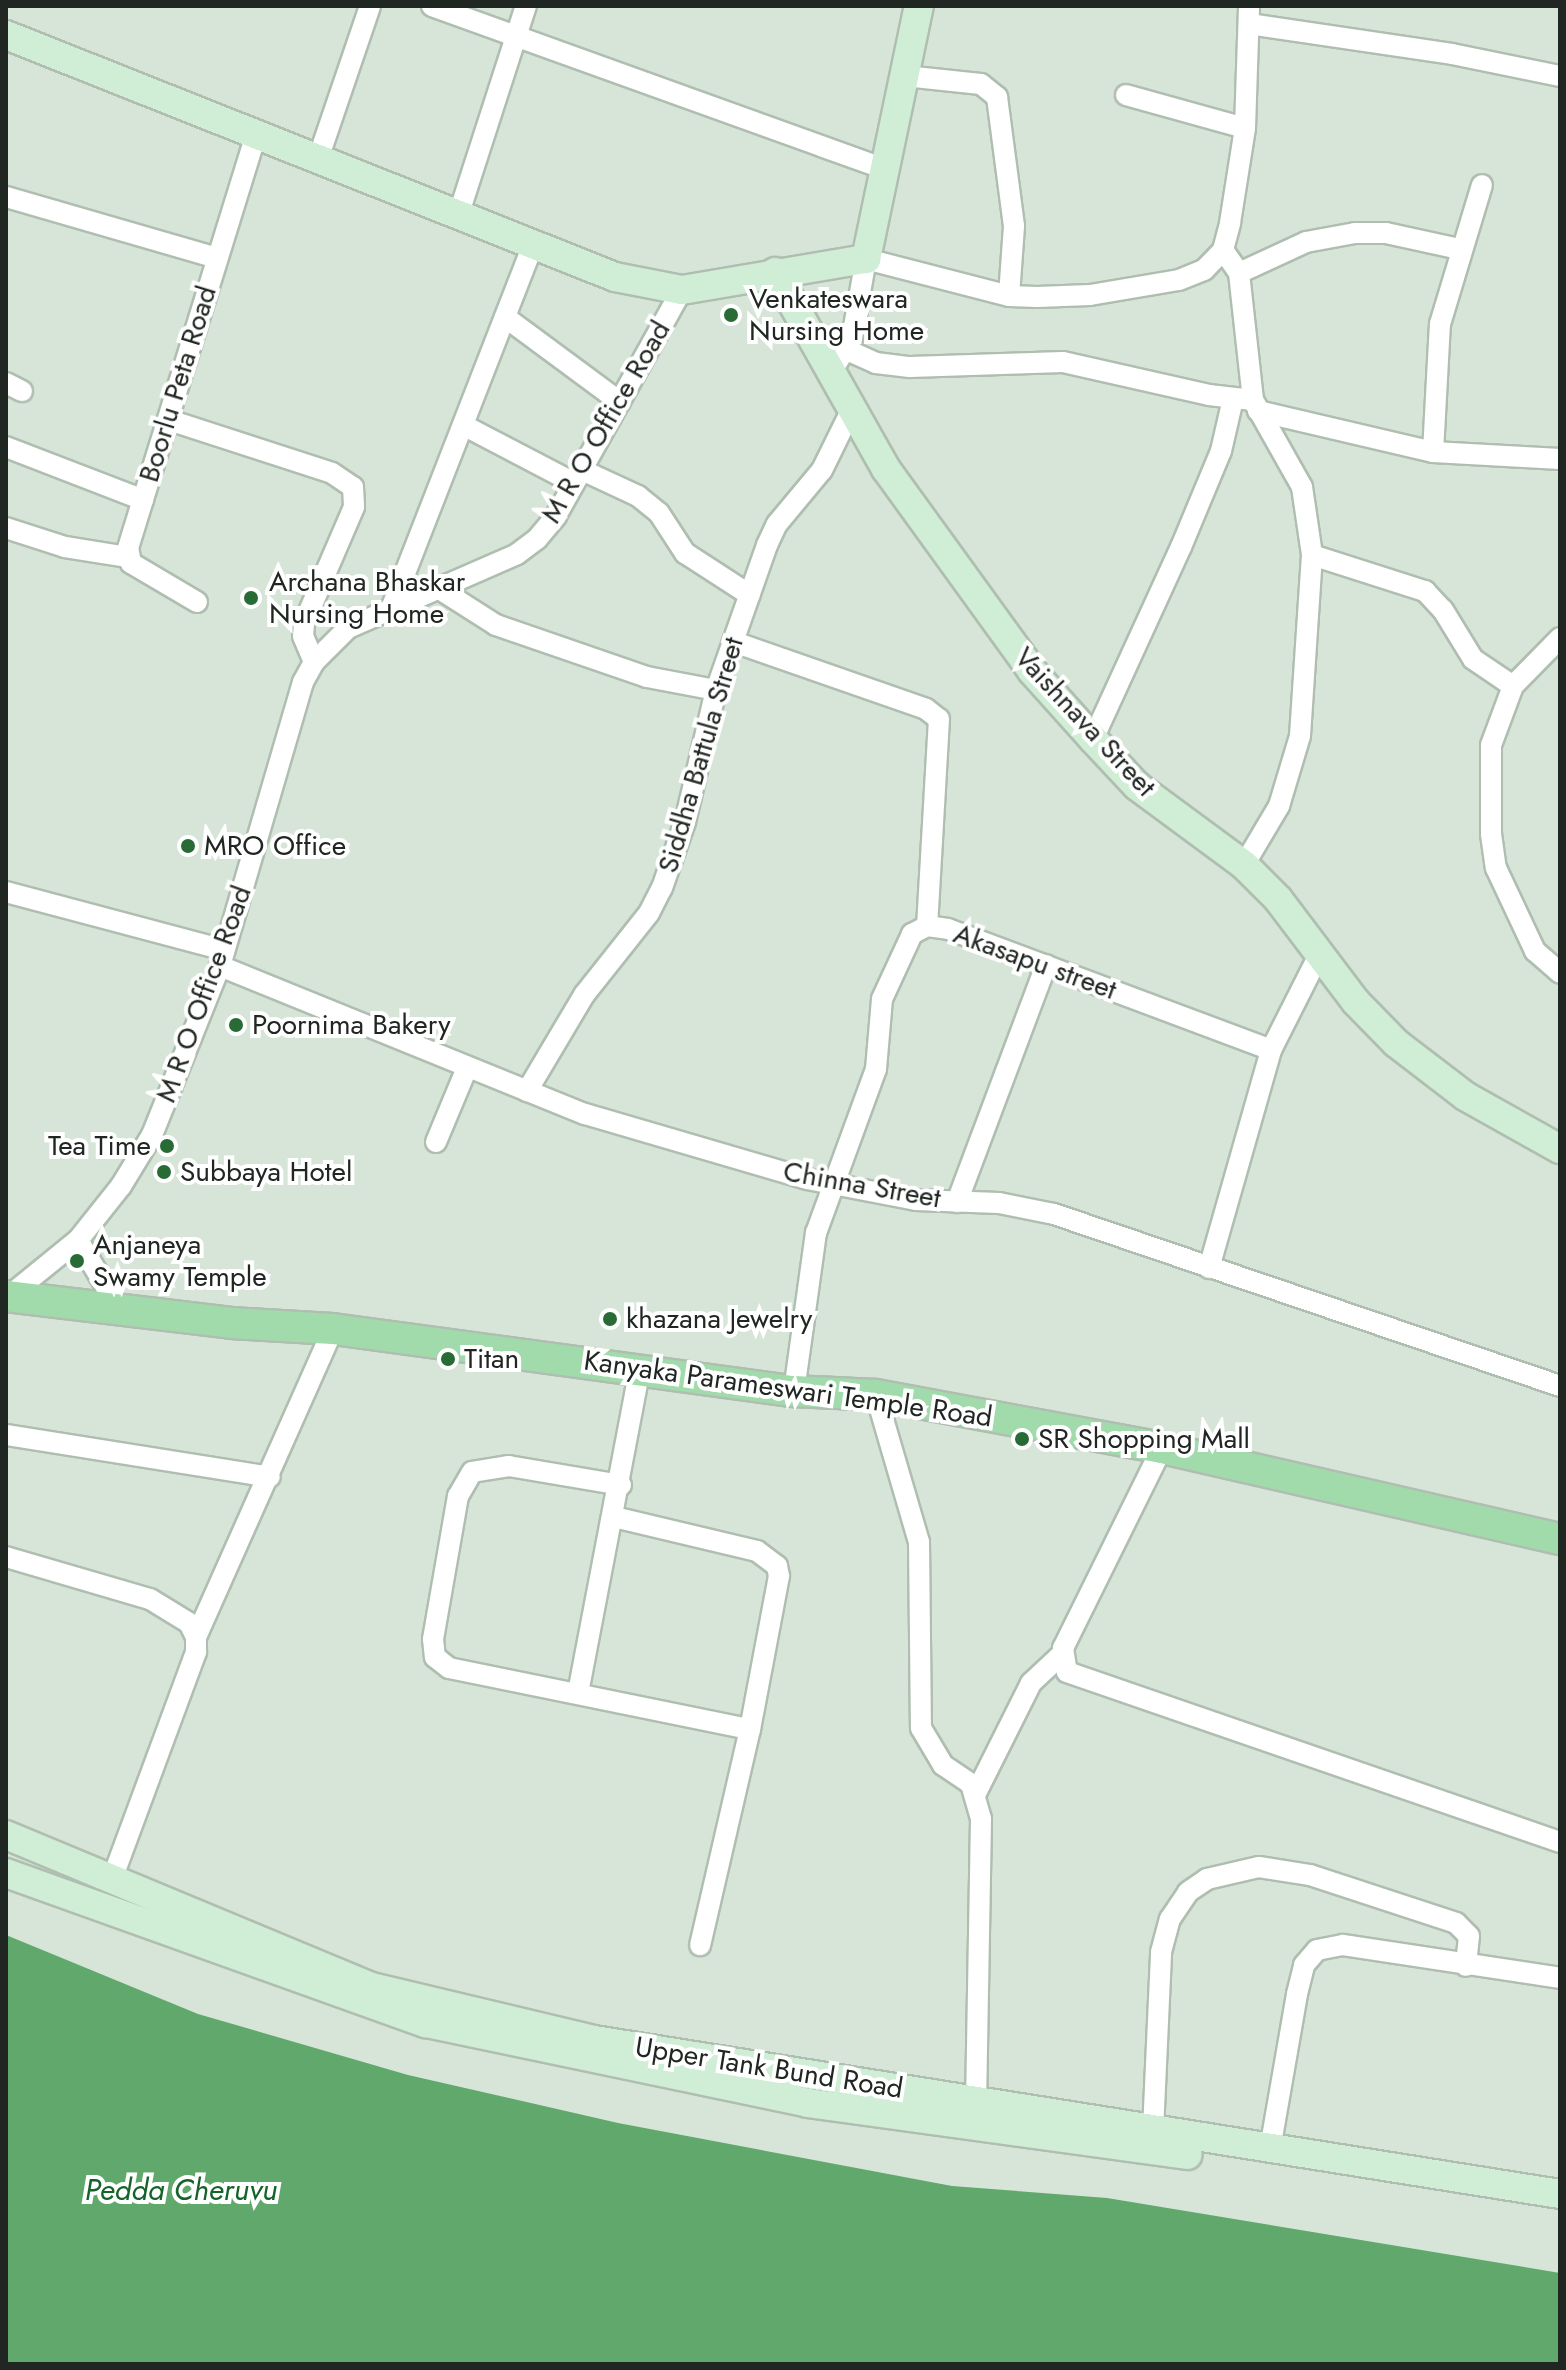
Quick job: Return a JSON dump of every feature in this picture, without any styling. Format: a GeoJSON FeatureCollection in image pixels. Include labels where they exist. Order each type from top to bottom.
{"type":"FeatureCollection","features":[{"type":"Feature","properties":{"kind":"main road","name":"Kanyaka Parameswari Temple Road"},"geometry":{"type":"LineString","coordinates":[[8,1296],[333,1329],[794,1391],[876,1395],[1162,1448],[1560,1539]]}},
{"type":"Feature","properties":{"kind":"street"},"geometry":{"type":"LineString","coordinates":[[319,156],[370,6]]}},
{"type":"Feature","properties":{"kind":"street"},"geometry":{"type":"LineString","coordinates":[[432,6],[887,170]]}},
{"type":"Feature","properties":{"kind":"street"},"geometry":{"type":"LineString","coordinates":[[459,213],[526,6]]}},
{"type":"Feature","properties":{"kind":"street"},"geometry":{"type":"LineString","coordinates":[[919,6],[887,170],[840,360],[910,367],[1063,362],[1248,403],[1433,452],[1560,459]]}},
{"type":"Feature","properties":{"kind":"street"},"geometry":{"type":"LineString","coordinates":[[6,35],[319,156],[615,277],[682,290],[866,259],[1009,296],[1090,295],[1179,280],[1204,270],[1223,250],[1245,128],[1249,15],[1560,76]]}},
{"type":"Feature","properties":{"kind":"street"},"geometry":{"type":"LineString","coordinates":[[905,76],[981,84],[997,97],[1014,226],[1009,296]]}},
{"type":"Feature","properties":{"kind":"street"},"geometry":{"type":"LineString","coordinates":[[1126,95],[1245,128]]}},
{"type":"Feature","properties":{"kind":"street","name":"Boorlu Peta Road"},"geometry":{"type":"LineString","coordinates":[[128,557],[257,132]]}},
{"type":"Feature","properties":{"kind":"street"},"geometry":{"type":"LineString","coordinates":[[1433,452],[1436,355],[1459,249],[1482,185]]}},
{"type":"Feature","properties":{"kind":"street"},"geometry":{"type":"LineString","coordinates":[[6,197],[217,258]]}},
{"type":"Feature","properties":{"kind":"street"},"geometry":{"type":"LineString","coordinates":[[1239,273],[1306,242],[1355,233],[1386,233],[1459,249]]}},
{"type":"Feature","properties":{"kind":"street"},"geometry":{"type":"LineString","coordinates":[[391,609],[534,243]]}},
{"type":"Feature","properties":{"kind":"street"},"geometry":{"type":"LineString","coordinates":[[1223,250],[1239,273],[1248,403],[1302,487],[1312,555],[1300,736],[1279,806],[1244,865]]}},
{"type":"Feature","properties":{"kind":"street","name":"Vaishnava Street"},"geometry":{"type":"LineString","coordinates":[[775,272],[840,360],[853,407],[886,469],[1032,671],[1137,786],[1244,865],[1320,953],[1356,1002],[1396,1043],[1465,1096],[1560,1149]]}},
{"type":"Feature","properties":{"kind":"street","name":"M R O Office Road"},"geometry":{"type":"LineString","coordinates":[[8,1296],[78,1240],[121,1186],[152,1135],[222,958],[303,682],[314,662],[348,628],[517,554],[537,539],[578,477],[682,290]]}},
{"type":"Feature","properties":{"kind":"street"},"geometry":{"type":"LineString","coordinates":[[505,317],[620,402]]}},
{"type":"Feature","properties":{"kind":"street"},"geometry":{"type":"LineString","coordinates":[[1093,739],[1181,547],[1221,451],[1248,403]]}},
{"type":"Feature","properties":{"kind":"street","name":"Siddha Battula Street"},"geometry":{"type":"LineString","coordinates":[[527,1091],[584,995],[649,913],[662,888],[685,822],[716,690],[777,524],[815,480],[853,407]]}},
{"type":"Feature","properties":{"kind":"street"},"geometry":{"type":"LineString","coordinates":[[169,420],[332,473],[353,487],[354,507],[304,623],[303,636],[314,662]]}},
{"type":"Feature","properties":{"kind":"street"},"geometry":{"type":"LineString","coordinates":[[463,425],[578,477],[638,496],[659,513],[685,553],[750,595]]}},
{"type":"Feature","properties":{"kind":"street"},"geometry":{"type":"LineString","coordinates":[[6,447],[143,500]]}},
{"type":"Feature","properties":{"kind":"street"},"geometry":{"type":"LineString","coordinates":[[6,528],[65,547],[128,557],[197,602]]}},
{"type":"Feature","properties":{"kind":"street"},"geometry":{"type":"LineString","coordinates":[[1312,555],[1425,591],[1443,610],[1473,659],[1513,686]]}},
{"type":"Feature","properties":{"kind":"street"},"geometry":{"type":"LineString","coordinates":[[438,588],[496,625],[647,677],[716,690]]}},
{"type":"Feature","properties":{"kind":"street"},"geometry":{"type":"LineString","coordinates":[[1560,638],[1513,686],[1491,745],[1492,846],[1496,868],[1535,951],[1560,973]]}},
{"type":"Feature","properties":{"kind":"street"},"geometry":{"type":"LineString","coordinates":[[734,642],[926,709],[939,719],[927,926]]}},
{"type":"Feature","properties":{"kind":"street","name":"Chinna Street"},"geometry":{"type":"LineString","coordinates":[[6,892],[222,958],[467,1068],[585,1114],[832,1184],[916,1200],[1054,1214],[1560,1386]]}},
{"type":"Feature","properties":{"kind":"street","name":"Akasapu street"},"geometry":{"type":"LineString","coordinates":[[794,1391],[807,1280],[832,1184],[876,1069],[879,1012],[888,981],[912,934],[927,926],[948,929],[1271,1050]]}},
{"type":"Feature","properties":{"kind":"street"},"geometry":{"type":"LineString","coordinates":[[1209,1268],[1271,1050],[1320,953]]}},
{"type":"Feature","properties":{"kind":"street"},"geometry":{"type":"LineString","coordinates":[[957,1202],[1046,965]]}},
{"type":"Feature","properties":{"kind":"street"},"geometry":{"type":"LineString","coordinates":[[436,1142],[467,1068]]}},
{"type":"Feature","properties":{"kind":"street"},"geometry":{"type":"LineString","coordinates":[[78,1240],[119,1309]]}},
{"type":"Feature","properties":{"kind":"street"},"geometry":{"type":"LineString","coordinates":[[112,1879],[196,1652],[196,1637],[270,1477],[333,1329]]}},
{"type":"Feature","properties":{"kind":"street"},"geometry":{"type":"LineString","coordinates":[[578,1693],[621,1485],[640,1368]]}},
{"type":"Feature","properties":{"kind":"street"},"geometry":{"type":"LineString","coordinates":[[876,1395],[919,1542],[921,1728],[943,1765],[976,1793]]}},
{"type":"Feature","properties":{"kind":"street"},"geometry":{"type":"LineString","coordinates":[[6,1435],[270,1477]]}},
{"type":"Feature","properties":{"kind":"street"},"geometry":{"type":"LineString","coordinates":[[976,2102],[981,1819],[976,1793],[1031,1683],[1061,1655],[1162,1448]]}},
{"type":"Feature","properties":{"kind":"street"},"geometry":{"type":"LineString","coordinates":[[621,1485],[493,1466],[472,1472],[458,1496],[433,1639],[435,1657],[449,1668],[750,1729]]}},
{"type":"Feature","properties":{"kind":"street"},"geometry":{"type":"LineString","coordinates":[[614,1517],[757,1551],[777,1566],[779,1590],[700,1945]]}},
{"type":"Feature","properties":{"kind":"street"},"geometry":{"type":"LineString","coordinates":[[6,1557],[150,1599],[189,1623],[196,1637]]}},
{"type":"Feature","properties":{"kind":"street"},"geometry":{"type":"LineString","coordinates":[[1061,1655],[1076,1677],[1560,1842]]}},
{"type":"Feature","properties":{"kind":"street","name":"Upper Tank Bund Road"},"geometry":{"type":"LineString","coordinates":[[6,1835],[368,1986],[594,2040],[1560,2194]]}},
{"type":"Feature","properties":{"kind":"street"},"geometry":{"type":"LineString","coordinates":[[1153,2131],[1161,1952],[1170,1919],[1188,1892],[1207,1879],[1259,1867],[1310,1875],[1456,1923],[1469,1936],[1466,1966]]}},
{"type":"Feature","properties":{"kind":"street","name":"Upper Tank Bund Road"},"geometry":{"type":"LineString","coordinates":[[6,1873],[426,2023],[604,2064],[934,2123],[1375,2179],[1560,2209]]}},
{"type":"Feature","properties":{"kind":"street"},"geometry":{"type":"LineString","coordinates":[[1270,2149],[1297,1994],[1308,1957],[1328,1946],[1343,1945],[1560,1978]]}},
{"type":"Feature","properties":{"kind":"water","name":"Pedda Cheruvu"},"geometry":{"type":"Polygon","coordinates":[[[6,1935],[198,2014],[408,2075],[618,2123],[952,2186],[1107,2198],[1560,2273],[1560,2364],[6,2364],[6,1935]]]}},
{"type":"Feature","properties":{"kind":"place","name":"Venkateswara Nursing Home"},"geometry":{"type":"Point","coordinates":[731,315]}},
{"type":"Feature","properties":{"kind":"place","name":"Archana Bhaskar Nursing Home"},"geometry":{"type":"Point","coordinates":[251,598]}},
{"type":"Feature","properties":{"kind":"place","name":"MRO Office"},"geometry":{"type":"Point","coordinates":[188,846]}},
{"type":"Feature","properties":{"kind":"place","name":"Poornima Bakery"},"geometry":{"type":"Point","coordinates":[236,1025]}},
{"type":"Feature","properties":{"kind":"place","name":"Tea Time"},"geometry":{"type":"Point","coordinates":[167,1146]}},
{"type":"Feature","properties":{"kind":"place","name":"Subbaya Hotel"},"geometry":{"type":"Point","coordinates":[164,1172]}},
{"type":"Feature","properties":{"kind":"place","name":"Anjaneya Swamy Temple"},"geometry":{"type":"Point","coordinates":[77,1261]}},
{"type":"Feature","properties":{"kind":"place","name":"khazana Jewelry"},"geometry":{"type":"Point","coordinates":[610,1319]}},
{"type":"Feature","properties":{"kind":"place","name":"Titan"},"geometry":{"type":"Point","coordinates":[448,1359]}},
{"type":"Feature","properties":{"kind":"place","name":"SR Shopping Mall"},"geometry":{"type":"Point","coordinates":[1022,1439]}}]}
